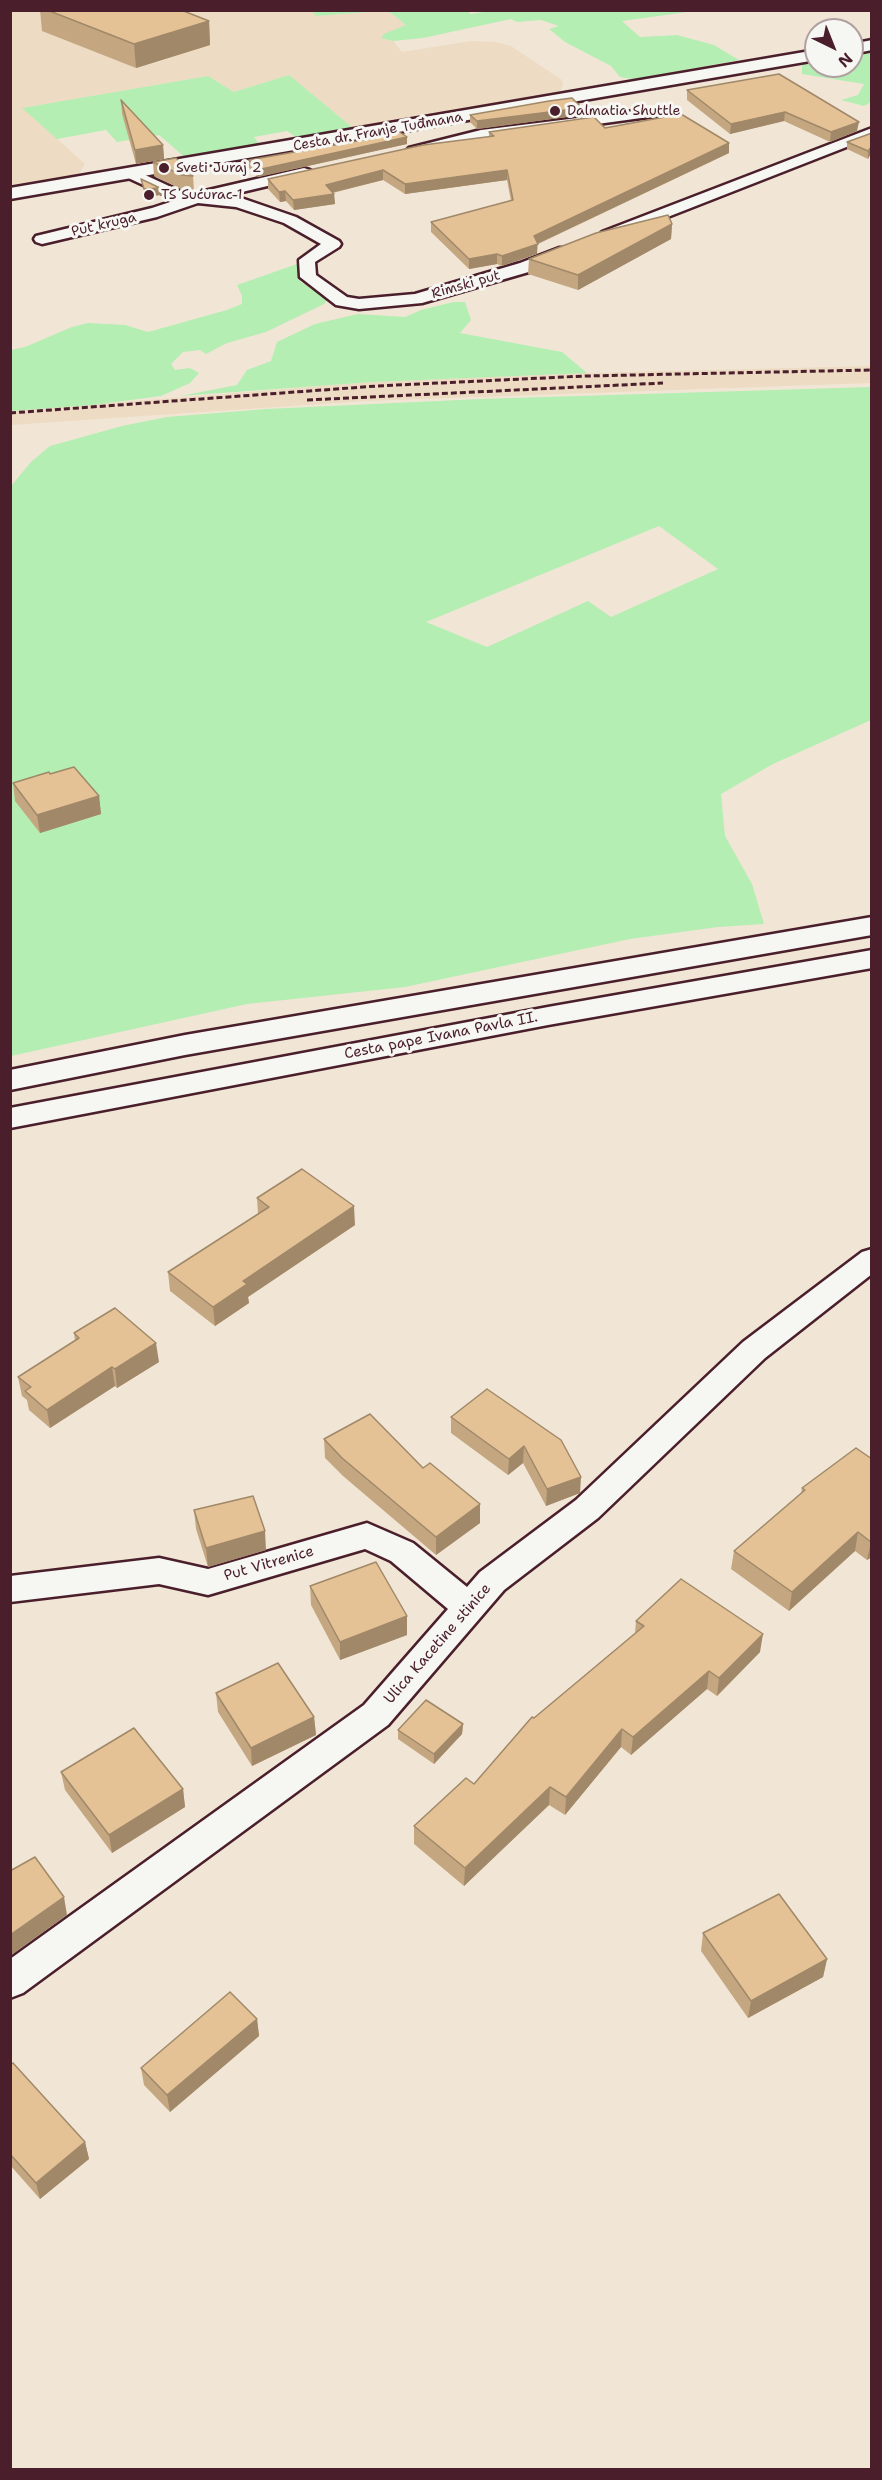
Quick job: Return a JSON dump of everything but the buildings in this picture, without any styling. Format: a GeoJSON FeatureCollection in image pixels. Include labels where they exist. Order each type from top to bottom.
{"type":"FeatureCollection","features":[{"type":"Feature","properties":{"kind":"main road","name":"Cesta dr. Franje Tuđmana"},"geometry":{"type":"LineString","coordinates":[[10,194],[284,149],[804,57]]}},
{"type":"Feature","properties":{"kind":"main road"},"geometry":{"type":"LineString","coordinates":[[10,1080],[290,1026],[872,926]]}},
{"type":"Feature","properties":{"kind":"main road","name":"Cesta pape Ivana Pavla II."},"geometry":{"type":"LineString","coordinates":[[10,1118],[548,1016],[872,959]]}},
{"type":"Feature","properties":{"kind":"street"},"geometry":{"type":"LineString","coordinates":[[401,154],[481,135],[658,112]]}},
{"type":"Feature","properties":{"kind":"street","name":"Rimski put"},"geometry":{"type":"LineString","coordinates":[[130,173],[179,196],[238,202],[290,220],[333,244],[307,260],[308,277],[342,301],[359,304],[416,299],[526,267],[872,132]]}},
{"type":"Feature","properties":{"kind":"street","name":"Put kruga"},"geometry":{"type":"LineString","coordinates":[[42,239],[157,212],[199,197],[316,171]]}},
{"type":"Feature","properties":{"kind":"street","name":"Ulica Kacetine stinice"},"geometry":{"type":"LineString","coordinates":[[10,1981],[376,1715],[492,1581],[587,1509],[754,1350],[872,1258]]}},
{"type":"Feature","properties":{"kind":"street","name":"Put Vitrenice"},"geometry":{"type":"LineString","coordinates":[[10,1589],[159,1571],[208,1582],[367,1536],[402,1552],[469,1607]]}},
{"type":"Feature","properties":{"kind":"shaded area"},"geometry":{"type":"Polygon","coordinates":[[[312,10],[316,16],[382,11],[391,13],[406,25],[381,38],[393,41],[402,52],[471,41],[495,42],[511,46],[562,80],[563,85],[560,91],[548,97],[358,132],[289,75],[234,92],[208,76],[23,108],[85,164],[76,179],[11,190],[11,11],[312,10]]]}},
{"type":"Feature","properties":{"kind":"shaded area"},"geometry":{"type":"Polygon","coordinates":[[[871,366],[871,383],[366,401],[11,425],[11,411],[373,382],[587,373],[871,366]]]}},
{"type":"Feature","properties":{"kind":"green space"},"geometry":{"type":"Polygon","coordinates":[[[466,10],[471,14],[496,10],[695,11],[622,21],[640,37],[677,35],[714,45],[739,60],[635,79],[625,78],[620,77],[611,66],[565,42],[549,29],[559,26],[541,20],[517,22],[511,19],[423,38],[393,41],[381,38],[384,34],[406,25],[391,13],[382,11],[316,16],[312,11],[466,10]]]}},
{"type":"Feature","properties":{"kind":"green space"},"geometry":{"type":"Polygon","coordinates":[[[871,49],[871,102],[864,106],[841,100],[858,95],[864,84],[827,78],[864,78],[864,50],[871,49]]]}},
{"type":"Feature","properties":{"kind":"green space"},"geometry":{"type":"Polygon","coordinates":[[[802,62],[804,62],[804,74],[802,74],[802,62]]]}},
{"type":"Feature","properties":{"kind":"green space"},"geometry":{"type":"Polygon","coordinates":[[[289,75],[358,132],[302,141],[287,131],[254,137],[260,145],[188,160],[159,135],[117,142],[106,130],[57,139],[22,108],[208,76],[234,92],[289,75]]]}},
{"type":"Feature","properties":{"kind":"green space"},"geometry":{"type":"Polygon","coordinates":[[[297,264],[301,282],[328,299],[324,304],[266,332],[227,343],[206,354],[200,350],[183,352],[171,364],[175,370],[190,368],[199,373],[190,383],[161,396],[93,405],[11,411],[11,350],[25,347],[72,327],[88,323],[125,325],[148,332],[227,310],[242,304],[242,296],[237,285],[297,264]]]}},
{"type":"Feature","properties":{"kind":"green space"},"geometry":{"type":"Polygon","coordinates":[[[453,302],[465,302],[471,320],[460,333],[562,352],[587,373],[373,382],[180,396],[237,385],[247,370],[271,361],[277,342],[315,324],[358,314],[405,317],[421,310],[453,302]]]}},
{"type":"Feature","properties":{"kind":"green space"},"geometry":{"type":"Polygon","coordinates":[[[871,387],[871,720],[773,764],[721,794],[725,836],[752,884],[764,924],[718,927],[630,939],[405,987],[247,1004],[11,1056],[11,486],[31,462],[50,446],[122,426],[167,417],[266,409],[480,399],[871,387]],[[659,526],[426,622],[487,647],[588,601],[611,617],[718,569],[659,526]]]}},
{"type":"Feature","properties":{"kind":"railway"},"geometry":{"type":"LineString","coordinates":[[10,413],[377,386],[585,376],[872,370]]}},
{"type":"Feature","properties":{"kind":"railway"},"geometry":{"type":"LineString","coordinates":[[307,400],[663,383]]}},
{"type":"Feature","properties":{"kind":"place","name":"Dalmatia Shuttle"},"geometry":{"type":"Point","coordinates":[555,111]}},
{"type":"Feature","properties":{"kind":"place","name":"Sveti Juraj 2"},"geometry":{"type":"Point","coordinates":[164,168]}},
{"type":"Feature","properties":{"kind":"place","name":"TS Sućurac-1"},"geometry":{"type":"Point","coordinates":[149,195]}}]}
